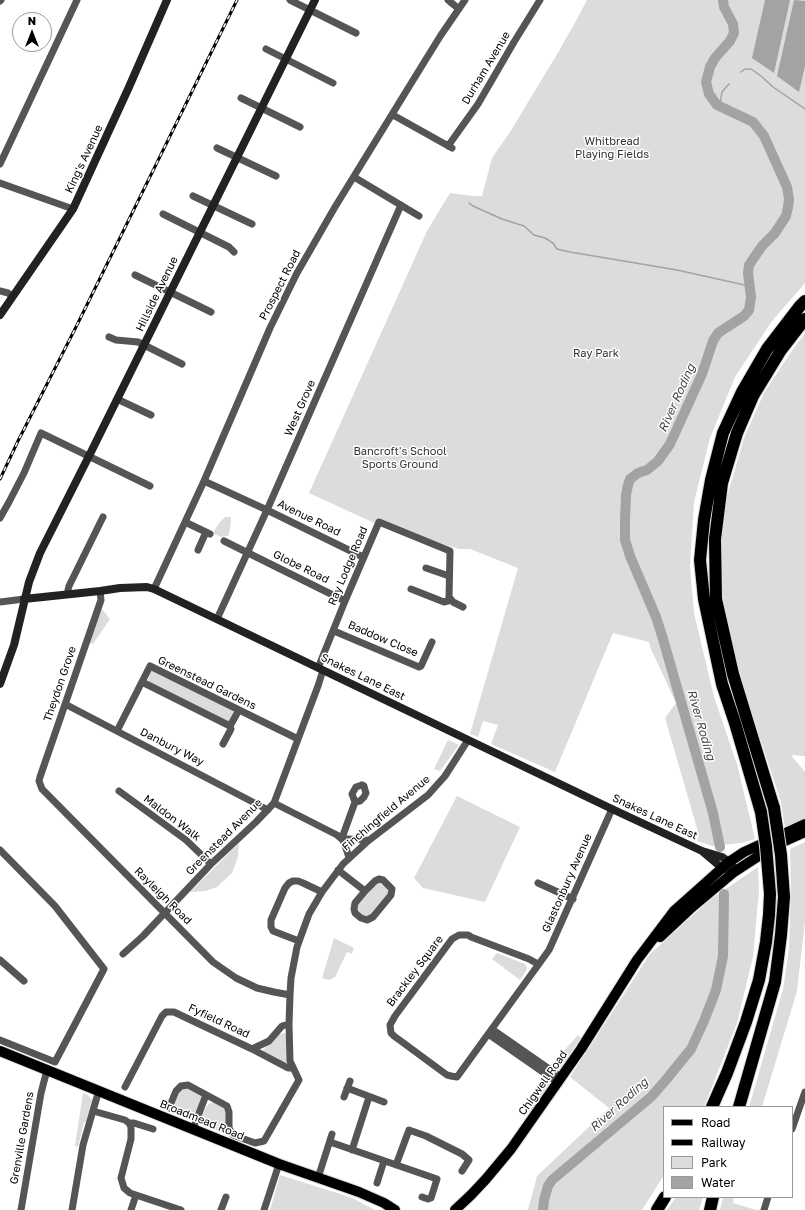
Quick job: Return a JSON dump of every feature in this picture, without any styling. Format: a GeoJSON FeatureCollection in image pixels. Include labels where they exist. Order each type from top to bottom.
{"type":"FeatureCollection","features":[{"type":"Feature","properties":{"kind":"highway"},"geometry":{"type":"LineString","coordinates":[[712,1106],[727,1073],[746,1022],[759,980],[766,942],[770,894],[766,846],[761,812],[722,684],[704,599],[700,560],[704,520],[711,480],[723,433],[742,392],[767,349],[805,301]]}},
{"type":"Feature","properties":{"kind":"highway"},"geometry":{"type":"LineString","coordinates":[[740,1106],[775,982],[784,897],[781,855],[774,808],[733,674],[716,599],[715,540],[722,483],[737,432],[753,396],[765,376],[781,350],[805,319]]}},
{"type":"Feature","properties":{"kind":"highway"},"geometry":{"type":"LineString","coordinates":[[657,1210],[664,1198]]}},
{"type":"Feature","properties":{"kind":"highway"},"geometry":{"type":"LineString","coordinates":[[710,1210],[713,1198]]}},
{"type":"Feature","properties":{"kind":"main road","name":"Chigwell Road"},"geometry":{"type":"LineString","coordinates":[[455,1210],[486,1179],[511,1149],[581,1050],[637,960],[674,911],[726,865],[744,852],[805,824]]}},
{"type":"Feature","properties":{"kind":"main road","name":"Chigwell Road"},"geometry":{"type":"LineString","coordinates":[[637,960],[690,908],[734,872],[774,846],[805,832]]}},
{"type":"Feature","properties":{"kind":"main road","name":"Broadmead Road"},"geometry":{"type":"LineString","coordinates":[[0,1051],[51,1068],[99,1090],[279,1164],[371,1197],[395,1210]]}},
{"type":"Feature","properties":{"kind":"street"},"geometry":{"type":"LineString","coordinates":[[0,164],[78,0]]}},
{"type":"Feature","properties":{"kind":"street","name":"King's Avenue"},"geometry":{"type":"LineString","coordinates":[[0,315],[73,209],[129,88],[167,0]]}},
{"type":"Feature","properties":{"kind":"street"},"geometry":{"type":"LineString","coordinates":[[290,0],[356,33]]}},
{"type":"Feature","properties":{"kind":"street","name":"Hillside Avenue"},"geometry":{"type":"LineString","coordinates":[[0,684],[14,645],[28,582],[40,553],[315,0]]}},
{"type":"Feature","properties":{"kind":"street"},"geometry":{"type":"LineString","coordinates":[[448,0],[459,8]]}},
{"type":"Feature","properties":{"kind":"street","name":"Prospect Road"},"geometry":{"type":"LineString","coordinates":[[154,589],[204,481],[286,294],[311,248],[354,177],[438,41],[459,8],[466,0]]}},
{"type":"Feature","properties":{"kind":"street","name":"Durham Avenue"},"geometry":{"type":"LineString","coordinates":[[393,115],[450,147],[478,104],[540,0]]}},
{"type":"Feature","properties":{"kind":"street"},"geometry":{"type":"LineString","coordinates":[[266,49],[333,83]]}},
{"type":"Feature","properties":{"kind":"street"},"geometry":{"type":"LineString","coordinates":[[241,98],[300,126]]}},
{"type":"Feature","properties":{"kind":"street"},"geometry":{"type":"LineString","coordinates":[[217,148],[276,176]]}},
{"type":"Feature","properties":{"kind":"street"},"geometry":{"type":"LineString","coordinates":[[354,177],[420,216]]}},
{"type":"Feature","properties":{"kind":"street"},"geometry":{"type":"LineString","coordinates":[[0,183],[73,209]]}},
{"type":"Feature","properties":{"kind":"street"},"geometry":{"type":"LineString","coordinates":[[193,196],[252,224]]}},
{"type":"Feature","properties":{"kind":"street","name":"West Grove"},"geometry":{"type":"LineString","coordinates":[[217,619],[402,205]]}},
{"type":"Feature","properties":{"kind":"street"},"geometry":{"type":"LineString","coordinates":[[163,214],[229,247],[234,252]]}},
{"type":"Feature","properties":{"kind":"street"},"geometry":{"type":"LineString","coordinates":[[135,275],[211,312]]}},
{"type":"Feature","properties":{"kind":"street"},"geometry":{"type":"LineString","coordinates":[[0,291],[8,293],[12,296]]}},
{"type":"Feature","properties":{"kind":"street"},"geometry":{"type":"LineString","coordinates":[[109,337],[116,340],[138,342],[182,364]]}},
{"type":"Feature","properties":{"kind":"street"},"geometry":{"type":"LineString","coordinates":[[117,398],[151,415]]}},
{"type":"Feature","properties":{"kind":"street"},"geometry":{"type":"LineString","coordinates":[[0,518],[24,473],[43,430],[89,456],[150,486]]}},
{"type":"Feature","properties":{"kind":"street","name":"Avenue Road"},"geometry":{"type":"LineString","coordinates":[[204,481],[363,557]]}},
{"type":"Feature","properties":{"kind":"street"},"geometry":{"type":"LineString","coordinates":[[68,594],[69,586],[103,517]]}},
{"type":"Feature","properties":{"kind":"street"},"geometry":{"type":"LineString","coordinates":[[185,522],[208,533],[198,550]]}},
{"type":"Feature","properties":{"kind":"street","name":"Ray Lodge Road"},"geometry":{"type":"LineString","coordinates":[[321,669],[345,601],[378,523],[381,522],[450,551],[449,598]]}},
{"type":"Feature","properties":{"kind":"street","name":"Globe Road"},"geometry":{"type":"LineString","coordinates":[[224,541],[345,601]]}},
{"type":"Feature","properties":{"kind":"street"},"geometry":{"type":"LineString","coordinates":[[426,568],[449,576]]}},
{"type":"Feature","properties":{"kind":"street","name":"Snakes Lane East"},"geometry":{"type":"LineString","coordinates":[[0,602],[120,588],[147,587],[154,589],[702,851],[726,865]]}},
{"type":"Feature","properties":{"kind":"street"},"geometry":{"type":"LineString","coordinates":[[411,589],[444,602],[448,601],[449,598],[453,602],[463,607]]}},
{"type":"Feature","properties":{"kind":"street","name":"Theydon Grove"},"geometry":{"type":"LineString","coordinates":[[40,784],[40,777],[100,600],[100,591]]}},
{"type":"Feature","properties":{"kind":"street","name":"Baddow Close"},"geometry":{"type":"LineString","coordinates":[[334,631],[419,667],[422,666],[432,642]]}},
{"type":"Feature","properties":{"kind":"street","name":"Greenstead Gardens"},"geometry":{"type":"LineString","coordinates":[[117,731],[149,667],[151,666],[298,739]]}},
{"type":"Feature","properties":{"kind":"street","name":"Greenstead Avenue"},"geometry":{"type":"LineString","coordinates":[[123,954],[143,936],[211,864],[268,810],[274,802],[298,739],[321,669]]}},
{"type":"Feature","properties":{"kind":"street"},"geometry":{"type":"LineString","coordinates":[[142,682],[230,726]]}},
{"type":"Feature","properties":{"kind":"street","name":"Danbury Way"},"geometry":{"type":"LineString","coordinates":[[65,704],[268,810]]}},
{"type":"Feature","properties":{"kind":"street"},"geometry":{"type":"LineString","coordinates":[[223,744],[231,730],[230,726],[239,710]]}},
{"type":"Feature","properties":{"kind":"street","name":"Finchingfield Avenue"},"geometry":{"type":"LineString","coordinates":[[206,1094],[227,1106],[230,1112],[229,1128],[233,1135],[255,1143],[264,1141],[299,1080],[290,1061],[289,1024],[291,978],[299,941],[309,914],[322,892],[349,857],[428,794],[445,776],[468,740]]}},
{"type":"Feature","properties":{"kind":"street","name":"Rayleigh Road"},"geometry":{"type":"LineString","coordinates":[[40,784],[45,793],[213,962],[236,978],[257,988],[290,995]]}},
{"type":"Feature","properties":{"kind":"street","name":"Maldon Walk"},"geometry":{"type":"LineString","coordinates":[[118,791],[186,840],[211,864]]}},
{"type":"Feature","properties":{"kind":"street"},"geometry":{"type":"LineString","coordinates":[[274,802],[342,839],[368,841]]}},
{"type":"Feature","properties":{"kind":"street"},"geometry":{"type":"LineString","coordinates":[[349,857],[342,839],[355,802]]}},
{"type":"Feature","properties":{"kind":"street","name":"Glastonbury Avenue"},"geometry":{"type":"LineString","coordinates":[[538,964],[549,950],[612,809]]}},
{"type":"Feature","properties":{"kind":"street","name":"Grenville Gardens"},"geometry":{"type":"LineString","coordinates":[[0,850],[55,906],[104,969],[51,1068],[41,1092],[21,1210]]}},
{"type":"Feature","properties":{"kind":"street"},"geometry":{"type":"LineString","coordinates":[[726,865],[734,872]]}},
{"type":"Feature","properties":{"kind":"street"},"geometry":{"type":"LineString","coordinates":[[338,870],[365,891]]}},
{"type":"Feature","properties":{"kind":"street"},"geometry":{"type":"LineString","coordinates":[[379,879],[383,880],[390,886],[392,892],[373,917],[367,920],[361,918],[355,913],[354,909],[355,903],[365,891],[379,879]]}},
{"type":"Feature","properties":{"kind":"street"},"geometry":{"type":"LineString","coordinates":[[299,941],[273,931],[271,927],[271,920],[285,888],[289,883],[298,881],[322,892]]}},
{"type":"Feature","properties":{"kind":"street"},"geometry":{"type":"LineString","coordinates":[[538,883],[572,899]]}},
{"type":"Feature","properties":{"kind":"street","name":"Brackley Square"},"geometry":{"type":"LineString","coordinates":[[459,935],[468,935],[529,958],[538,964],[457,1076],[451,1076],[391,1033],[390,1025],[395,1016],[452,939],[459,935]]}},
{"type":"Feature","properties":{"kind":"street"},"geometry":{"type":"LineString","coordinates":[[0,960],[24,981]]}},
{"type":"Feature","properties":{"kind":"street","name":"Fyfield Road"},"geometry":{"type":"LineString","coordinates":[[125,1086],[162,1016],[166,1012],[174,1012],[288,1068],[293,1068]]}},
{"type":"Feature","properties":{"kind":"street","name":"Fyfield Road"},"geometry":{"type":"LineString","coordinates":[[252,1049],[269,1041],[282,1026],[289,1024]]}},
{"type":"Feature","properties":{"kind":"street"},"geometry":{"type":"LineString","coordinates":[[490,1031],[559,1080]]}},
{"type":"Feature","properties":{"kind":"street"},"geometry":{"type":"LineString","coordinates":[[0,1040],[51,1068]]}},
{"type":"Feature","properties":{"kind":"street"},"geometry":{"type":"LineString","coordinates":[[344,1097],[350,1081]]}},
{"type":"Feature","properties":{"kind":"street"},"geometry":{"type":"LineString","coordinates":[[169,1108],[176,1091],[181,1086],[188,1085],[206,1094],[193,1129]]}},
{"type":"Feature","properties":{"kind":"street"},"geometry":{"type":"LineString","coordinates":[[347,1088],[384,1102]]}},
{"type":"Feature","properties":{"kind":"street"},"geometry":{"type":"LineString","coordinates":[[72,1210],[83,1145],[99,1090]]}},
{"type":"Feature","properties":{"kind":"street"},"geometry":{"type":"LineString","coordinates":[[793,1126],[805,1092]]}},
{"type":"Feature","properties":{"kind":"street"},"geometry":{"type":"LineString","coordinates":[[352,1150],[369,1097]]}},
{"type":"Feature","properties":{"kind":"street"},"geometry":{"type":"LineString","coordinates":[[93,1111],[153,1129]]}},
{"type":"Feature","properties":{"kind":"street"},"geometry":{"type":"LineString","coordinates":[[129,1123],[131,1128],[131,1140],[122,1178],[124,1188],[136,1195],[181,1210]]}},
{"type":"Feature","properties":{"kind":"street"},"geometry":{"type":"LineString","coordinates":[[396,1165],[410,1127],[472,1157],[462,1171]]}},
{"type":"Feature","properties":{"kind":"street"},"geometry":{"type":"LineString","coordinates":[[318,1178],[332,1134]]}},
{"type":"Feature","properties":{"kind":"street"},"geometry":{"type":"LineString","coordinates":[[330,1142],[437,1179],[431,1198],[428,1199],[422,1197]]}},
{"type":"Feature","properties":{"kind":"street"},"geometry":{"type":"LineString","coordinates":[[377,1183],[384,1161]]}},
{"type":"Feature","properties":{"kind":"street"},"geometry":{"type":"LineString","coordinates":[[264,1210],[279,1164]]}},
{"type":"Feature","properties":{"kind":"street"},"geometry":{"type":"LineString","coordinates":[[132,1210],[136,1195]]}},
{"type":"Feature","properties":{"kind":"street"},"geometry":{"type":"LineString","coordinates":[[221,1210],[226,1197]]}},
{"type":"Feature","properties":{"kind":"street"},"geometry":{"type":"LineString","coordinates":[[764,1210],[768,1198]]}},
{"type":"Feature","properties":{"kind":"green space"},"geometry":{"type":"Polygon","coordinates":[[[587,0],[805,0],[805,283],[772,321],[735,377],[710,438],[694,502],[690,566],[694,613],[714,697],[737,764],[755,839],[742,843],[712,846],[697,841],[699,835],[665,718],[676,703],[649,642],[613,633],[555,772],[491,744],[498,725],[483,721],[478,737],[470,734],[518,568],[470,549],[459,549],[372,522],[309,493],[427,231],[450,193],[482,196],[492,158],[510,132],[556,56],[587,0]]]}},
{"type":"Feature","properties":{"kind":"green space"},"geometry":{"type":"Polygon","coordinates":[[[805,333],[805,756],[791,755],[805,772],[805,820],[785,828],[781,802],[734,658],[723,596],[721,545],[726,500],[744,438],[764,393],[805,333]]]}},
{"type":"Feature","properties":{"kind":"green space"},"geometry":{"type":"Polygon","coordinates":[[[225,517],[231,517],[230,530],[228,536],[221,537],[213,533],[225,517]]]}},
{"type":"Feature","properties":{"kind":"green space"},"geometry":{"type":"Polygon","coordinates":[[[101,608],[110,619],[93,644],[89,643],[101,608]]]}},
{"type":"Feature","properties":{"kind":"green space"},"geometry":{"type":"Polygon","coordinates":[[[151,671],[154,671],[235,710],[231,723],[149,682],[148,679],[151,671]]]}},
{"type":"Feature","properties":{"kind":"green space"},"geometry":{"type":"Polygon","coordinates":[[[448,740],[459,745],[440,771],[434,769],[448,740]]]}},
{"type":"Feature","properties":{"kind":"green space"},"geometry":{"type":"Polygon","coordinates":[[[457,796],[520,827],[485,902],[423,888],[414,878],[457,796]]]}},
{"type":"Feature","properties":{"kind":"green space"},"geometry":{"type":"Polygon","coordinates":[[[805,842],[805,921],[797,991],[762,1106],[749,1106],[783,989],[789,949],[791,888],[790,849],[805,842]]]}},
{"type":"Feature","properties":{"kind":"green space"},"geometry":{"type":"Polygon","coordinates":[[[239,843],[238,857],[232,873],[217,887],[206,891],[190,892],[239,843]]]}},
{"type":"Feature","properties":{"kind":"green space"},"geometry":{"type":"Polygon","coordinates":[[[758,867],[759,891],[753,957],[737,1023],[704,1106],[663,1106],[663,1177],[642,1210],[528,1210],[537,1176],[609,1108],[570,1077],[650,954],[711,899],[758,867]]]}},
{"type":"Feature","properties":{"kind":"green space"},"geometry":{"type":"Polygon","coordinates":[[[379,882],[388,889],[388,893],[371,915],[365,917],[357,909],[357,906],[367,892],[379,882]]]}},
{"type":"Feature","properties":{"kind":"green space"},"geometry":{"type":"Polygon","coordinates":[[[334,938],[354,948],[352,954],[347,952],[335,977],[329,980],[322,978],[334,938]]]}},
{"type":"Feature","properties":{"kind":"green space"},"geometry":{"type":"Polygon","coordinates":[[[497,953],[525,964],[527,968],[520,980],[492,959],[497,953]]]}},
{"type":"Feature","properties":{"kind":"green space"},"geometry":{"type":"Polygon","coordinates":[[[283,1033],[286,1034],[287,1062],[285,1064],[263,1052],[263,1050],[278,1035],[283,1033]]]}},
{"type":"Feature","properties":{"kind":"green space"},"geometry":{"type":"Polygon","coordinates":[[[578,1035],[581,1038],[561,1068],[556,1068],[551,1065],[578,1035]]]}},
{"type":"Feature","properties":{"kind":"green space"},"geometry":{"type":"Polygon","coordinates":[[[543,1075],[549,1081],[549,1086],[530,1112],[526,1109],[543,1075]]]}},
{"type":"Feature","properties":{"kind":"green space"},"geometry":{"type":"Polygon","coordinates":[[[188,1088],[203,1097],[196,1112],[185,1117],[169,1111],[170,1109],[176,1111],[178,1108],[175,1106],[175,1103],[181,1089],[188,1088]]]}},
{"type":"Feature","properties":{"kind":"green space"},"geometry":{"type":"Polygon","coordinates":[[[83,1093],[88,1095],[92,1100],[86,1122],[84,1122],[78,1147],[75,1146],[83,1093]]]}},
{"type":"Feature","properties":{"kind":"green space"},"geometry":{"type":"Polygon","coordinates":[[[214,1102],[224,1107],[226,1110],[227,1133],[225,1134],[207,1126],[202,1115],[206,1107],[214,1102]]]}},
{"type":"Feature","properties":{"kind":"green space"},"geometry":{"type":"Polygon","coordinates":[[[280,1175],[350,1197],[375,1210],[270,1210],[280,1175]]]}},
{"type":"Feature","properties":{"kind":"green space"},"geometry":{"type":"Polygon","coordinates":[[[675,1198],[703,1198],[699,1210],[667,1210],[675,1198]]]}},
{"type":"Feature","properties":{"kind":"green space"},"geometry":{"type":"Polygon","coordinates":[[[723,1198],[734,1198],[733,1203],[756,1210],[720,1210],[723,1198]]]}},
{"type":"Feature","properties":{"kind":"water"},"geometry":{"type":"Polygon","coordinates":[[[765,0],[790,0],[774,73],[752,58],[765,0]]]}},
{"type":"Feature","properties":{"kind":"water"},"geometry":{"type":"Polygon","coordinates":[[[794,0],[805,1],[805,66],[799,92],[777,76],[794,0]]]}},
{"type":"Feature","properties":{"kind":"waterway","name":"River Roding"},"geometry":{"type":"LineString","coordinates":[[720,847],[713,813],[663,639],[656,617],[630,556],[625,540],[625,520],[626,495],[630,479],[638,473],[647,470],[658,461],[670,444],[702,374],[713,341],[718,333],[744,316],[749,310],[751,297],[748,273],[749,265],[762,246],[775,233],[786,216],[788,207],[789,199],[787,187],[764,136],[753,122],[717,105],[709,94],[706,82],[710,67],[715,58],[730,41],[734,33],[733,24],[724,7],[723,0]]}},
{"type":"Feature","properties":{"kind":"waterway"},"geometry":{"type":"LineString","coordinates":[[741,72],[745,69],[751,69],[773,87],[805,109]]}},
{"type":"Feature","properties":{"kind":"waterway"},"geometry":{"type":"LineString","coordinates":[[718,106],[720,104],[722,92],[729,84]]}},
{"type":"Feature","properties":{"kind":"waterway"},"geometry":{"type":"LineString","coordinates":[[469,203],[502,219],[524,226],[534,235],[545,238],[553,243],[557,249],[677,270],[749,286]]}},
{"type":"Feature","properties":{"kind":"waterway","name":"River Roding"},"geometry":{"type":"LineString","coordinates":[[543,1210],[548,1186],[552,1180],[651,1097],[691,1049],[716,990],[723,956],[724,894]]}},
{"type":"Feature","properties":{"kind":"railway"},"geometry":{"type":"LineString","coordinates":[[0,479],[237,0]]}},
{"type":"Feature","properties":{"kind":"park label","name":"Whitbread Playing Fields"},"geometry":{"type":"Point","coordinates":[612,148]}},
{"type":"Feature","properties":{"kind":"park label","name":"Ray Park"},"geometry":{"type":"Point","coordinates":[596,354]}},
{"type":"Feature","properties":{"kind":"park label","name":"Bancroft's School Sports Ground"},"geometry":{"type":"Point","coordinates":[400,458]}}]}
